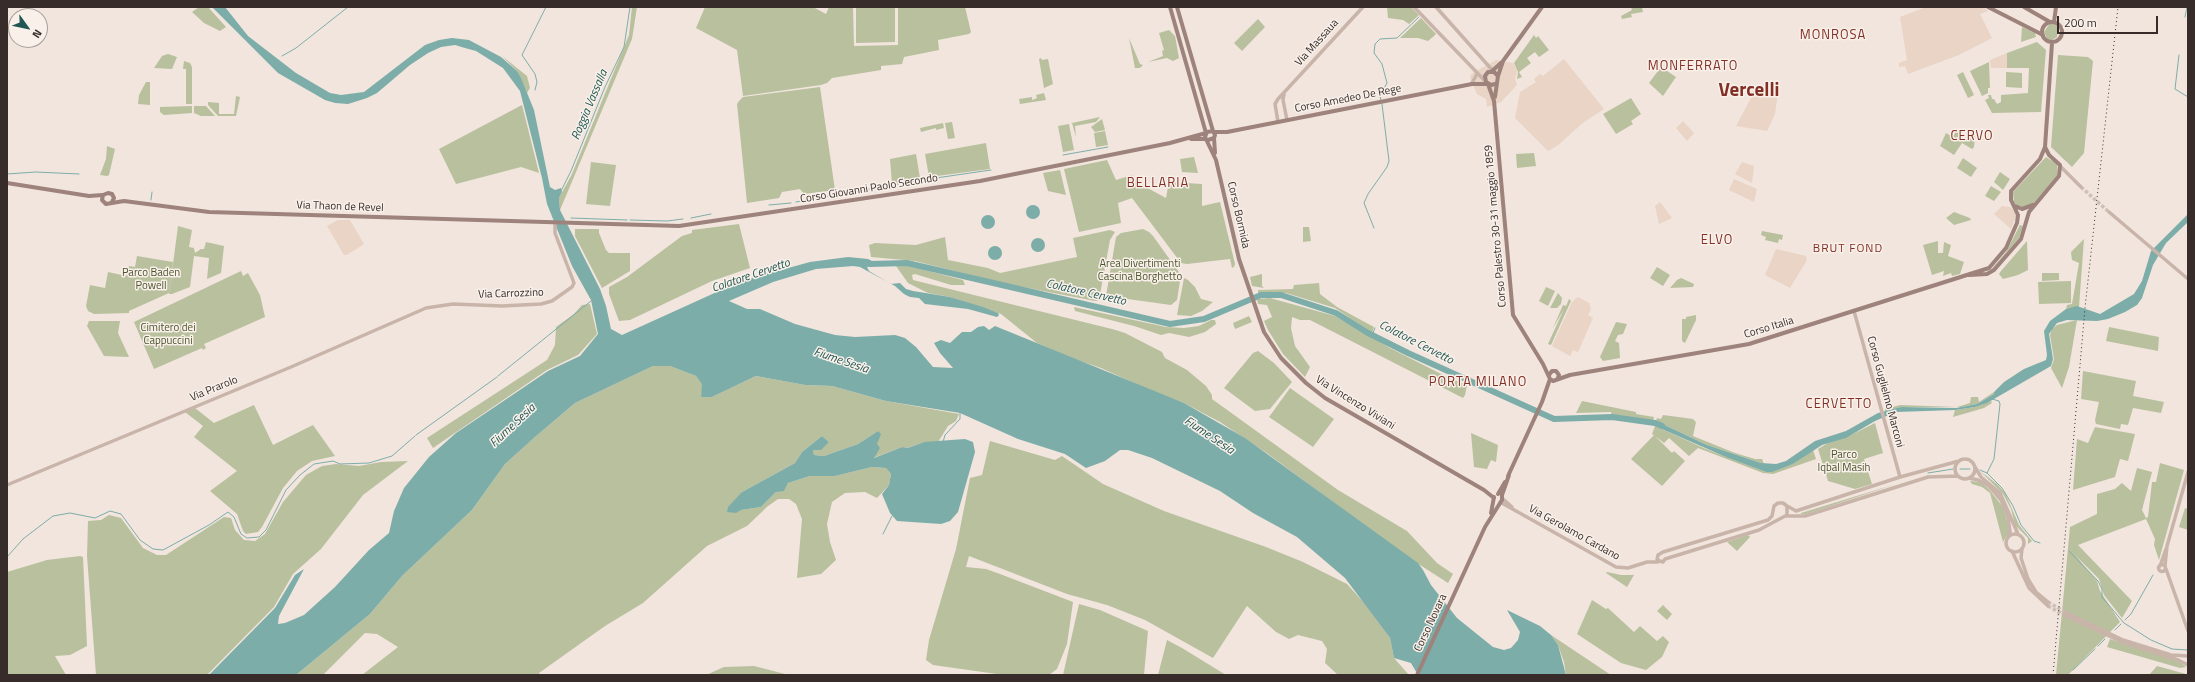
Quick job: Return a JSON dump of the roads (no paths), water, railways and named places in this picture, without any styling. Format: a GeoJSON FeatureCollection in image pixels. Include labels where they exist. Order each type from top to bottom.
{"type":"FeatureCollection","features":[{"type":"Feature","properties":{"kind":"main road"},"geometry":{"type":"LineString","coordinates":[[1170,7],[1207,140]]}},
{"type":"Feature","properties":{"kind":"main road"},"geometry":{"type":"LineString","coordinates":[[1177,7],[1213,132]]}},
{"type":"Feature","properties":{"kind":"main road"},"geometry":{"type":"LineString","coordinates":[[1495,84],[1485,81],[1486,74],[1502,62],[1542,7]]}},
{"type":"Feature","properties":{"kind":"main road"},"geometry":{"type":"LineString","coordinates":[[1988,7],[2043,35],[2046,40],[2052,43]]}},
{"type":"Feature","properties":{"kind":"main road"},"geometry":{"type":"LineString","coordinates":[[2024,7],[2058,24],[2060,32],[2058,39],[2052,43]]}},
{"type":"Feature","properties":{"kind":"main road"},"geometry":{"type":"LineString","coordinates":[[2043,35],[2043,28],[2052,22],[2056,7]]}},
{"type":"Feature","properties":{"kind":"main road"},"geometry":{"type":"LineString","coordinates":[[1966,275],[1989,268],[2004,251],[2017,223],[2018,215],[2015,206],[2010,200],[2012,191],[2040,159],[2045,147],[2052,43]]}},
{"type":"Feature","properties":{"kind":"main road","name":"Corso Palestro 30-31 maggio 1859"},"geometry":{"type":"LineString","coordinates":[[1502,62],[1495,84],[1494,101],[1512,309],[1515,320],[1551,376]]}},
{"type":"Feature","properties":{"kind":"main road"},"geometry":{"type":"LineString","coordinates":[[1492,71],[1498,76]]}},
{"type":"Feature","properties":{"kind":"main road","name":"Corso Palestro 30-31 maggio 1859"},"geometry":{"type":"LineString","coordinates":[[1485,81],[1494,101]]}},
{"type":"Feature","properties":{"kind":"main road","name":"Corso Amedeo De Rege"},"geometry":{"type":"LineString","coordinates":[[1206,133],[1227,132],[1485,81]]}},
{"type":"Feature","properties":{"kind":"main road","name":"Corso Amedeo De Rege"},"geometry":{"type":"LineString","coordinates":[[1472,83],[1485,81]]}},
{"type":"Feature","properties":{"kind":"main road","name":"Corso Bormida"},"geometry":{"type":"LineString","coordinates":[[1213,132],[1215,138],[1216,160],[1239,259],[1245,274]]}},
{"type":"Feature","properties":{"kind":"main road","name":"Corso Amedeo De Rege"},"geometry":{"type":"LineString","coordinates":[[1207,140],[1227,132]]}},
{"type":"Feature","properties":{"kind":"main road","name":"Corso Giovanni Paolo Secondo"},"geometry":{"type":"LineString","coordinates":[[556,224],[672,227],[697,224],[965,183],[1181,140],[1206,133]]}},
{"type":"Feature","properties":{"kind":"main road","name":"Corso Giovanni Paolo Secondo"},"geometry":{"type":"LineString","coordinates":[[1181,140],[1207,140]]}},
{"type":"Feature","properties":{"kind":"main road","name":"Corso Bormida"},"geometry":{"type":"LineString","coordinates":[[1207,140],[1216,160]]}},
{"type":"Feature","properties":{"kind":"main road"},"geometry":{"type":"LineString","coordinates":[[1966,275],[1987,274],[1994,270],[2021,239],[2028,215],[2034,204],[2059,176],[2061,167],[2050,157],[2045,147]]}},
{"type":"Feature","properties":{"kind":"main road"},"geometry":{"type":"LineString","coordinates":[[2040,159],[2044,156],[2050,157]]}},
{"type":"Feature","properties":{"kind":"main road"},"geometry":{"type":"LineString","coordinates":[[7,183],[89,196],[108,193],[113,196],[112,202],[108,205],[89,196]]}},
{"type":"Feature","properties":{"kind":"main road"},"geometry":{"type":"LineString","coordinates":[[102,202],[103,195]]}},
{"type":"Feature","properties":{"kind":"main road","name":"Via Thaon de Revel"},"geometry":{"type":"LineString","coordinates":[[113,196],[124,201]]}},
{"type":"Feature","properties":{"kind":"main road","name":"Via Thaon de Revel"},"geometry":{"type":"LineString","coordinates":[[112,202],[124,201],[209,212],[556,224]]}},
{"type":"Feature","properties":{"kind":"main road"},"geometry":{"type":"LineString","coordinates":[[2015,206],[2026,208],[2034,204]]}},
{"type":"Feature","properties":{"kind":"main road","name":"Via Vincenzo Viviani"},"geometry":{"type":"LineString","coordinates":[[1245,274],[1250,295],[1264,332],[1275,350],[1287,365],[1311,388],[1498,498]]}},
{"type":"Feature","properties":{"kind":"main road","name":"Corso Italia"},"geometry":{"type":"LineString","coordinates":[[1558,376],[1749,344],[1966,275]]}},
{"type":"Feature","properties":{"kind":"main road"},"geometry":{"type":"LineString","coordinates":[[1551,376],[1555,371],[1558,376]]}},
{"type":"Feature","properties":{"kind":"main road"},"geometry":{"type":"LineString","coordinates":[[1551,376],[1558,376]]}},
{"type":"Feature","properties":{"kind":"main road","name":"Corso Novara"},"geometry":{"type":"LineString","coordinates":[[1417,675],[1491,516],[1543,399],[1551,376]]}},
{"type":"Feature","properties":{"kind":"street","name":"Via Massaua"},"geometry":{"type":"LineString","coordinates":[[1278,122],[1275,104],[1363,7]]}},
{"type":"Feature","properties":{"kind":"street"},"geometry":{"type":"LineString","coordinates":[[1414,7],[1485,81]]}},
{"type":"Feature","properties":{"kind":"street"},"geometry":{"type":"LineString","coordinates":[[1436,7],[1489,65],[1492,71]]}},
{"type":"Feature","properties":{"kind":"street"},"geometry":{"type":"LineString","coordinates":[[1489,65],[1502,62]]}},
{"type":"Feature","properties":{"kind":"street"},"geometry":{"type":"LineString","coordinates":[[1472,83],[1477,74]]}},
{"type":"Feature","properties":{"kind":"street"},"geometry":{"type":"LineString","coordinates":[[1286,92],[1283,100],[1287,120]]}},
{"type":"Feature","properties":{"kind":"street"},"geometry":{"type":"LineString","coordinates":[[2061,167],[2066,174],[2081,187]]}},
{"type":"Feature","properties":{"kind":"street"},"geometry":{"type":"LineString","coordinates":[[2059,176],[2066,174]]}},
{"type":"Feature","properties":{"kind":"street"},"geometry":{"type":"LineString","coordinates":[[2109,212],[2154,248],[2188,279]]}},
{"type":"Feature","properties":{"kind":"street","name":"Via Carrozzino"},"geometry":{"type":"LineString","coordinates":[[426,308],[453,304],[502,306],[541,304],[552,301],[572,287],[574,283],[554,229],[556,224]]}},
{"type":"Feature","properties":{"kind":"street","name":"Via Prarolo"},"geometry":{"type":"LineString","coordinates":[[7,485],[289,368],[426,308]]}},
{"type":"Feature","properties":{"kind":"street","name":"Corso Guglielmo Marconi"},"geometry":{"type":"LineString","coordinates":[[1854,311],[1900,477]]}},
{"type":"Feature","properties":{"kind":"street"},"geometry":{"type":"LineString","coordinates":[[1657,560],[1660,554],[1764,522],[1772,516],[1774,506],[1778,503],[1786,505],[1796,511],[1900,477],[1959,461],[1968,460],[1980,476],[2000,493],[2018,534],[2024,539],[2021,558],[2028,579],[2036,592],[2048,604],[2029,588],[2012,551],[2006,545],[2010,532],[2008,517],[2001,500],[1989,486],[1978,480],[1958,476],[1927,477],[1805,516],[1776,517],[1773,512]]}},
{"type":"Feature","properties":{"kind":"street"},"geometry":{"type":"LineString","coordinates":[[1958,476],[1955,467],[1959,461]]}},
{"type":"Feature","properties":{"kind":"street"},"geometry":{"type":"LineString","coordinates":[[1969,478],[1973,474],[1974,467]]}},
{"type":"Feature","properties":{"kind":"street"},"geometry":{"type":"LineString","coordinates":[[2170,582],[2159,570],[2188,472]]}},
{"type":"Feature","properties":{"kind":"street","name":"Via Gerolamo Cardano"},"geometry":{"type":"LineString","coordinates":[[1498,498],[1613,566],[1625,568],[1657,560],[1663,562],[1665,559],[1759,530],[1784,517]]}},
{"type":"Feature","properties":{"kind":"street"},"geometry":{"type":"LineString","coordinates":[[1784,517],[1789,511],[1786,505]]}},
{"type":"Feature","properties":{"kind":"street"},"geometry":{"type":"LineString","coordinates":[[2008,536],[2018,534]]}},
{"type":"Feature","properties":{"kind":"street"},"geometry":{"type":"LineString","coordinates":[[2167,546],[2165,567],[2188,631]]}},
{"type":"Feature","properties":{"kind":"street"},"geometry":{"type":"LineString","coordinates":[[2012,551],[2018,552],[2022,549]]}},
{"type":"Feature","properties":{"kind":"street"},"geometry":{"type":"LineString","coordinates":[[1660,554],[1664,555],[1665,559]]}},
{"type":"Feature","properties":{"kind":"street"},"geometry":{"type":"LineString","coordinates":[[2160,566],[2165,567]]}},
{"type":"Feature","properties":{"kind":"street"},"geometry":{"type":"LineString","coordinates":[[2162,572],[2165,567]]}},
{"type":"Feature","properties":{"kind":"street"},"geometry":{"type":"LineString","coordinates":[[2188,656],[2171,655],[2123,640],[2065,613],[2122,642],[2188,664]]}},
{"type":"Feature","properties":{"kind":"street"},"geometry":{"type":"LineString","coordinates":[[2184,620],[2188,625]]}},
{"type":"Feature","properties":{"kind":"water","name":"Fiume Sesia"},"geometry":{"type":"Polygon","coordinates":[[[212,7],[225,7],[248,36],[296,73],[330,93],[341,95],[364,92],[425,45],[439,40],[452,38],[469,40],[501,57],[517,71],[521,78],[534,110],[550,187],[555,190],[561,188],[562,192],[559,198],[560,210],[600,289],[606,306],[611,329],[622,335],[741,281],[810,262],[848,257],[868,259],[878,264],[867,267],[869,271],[887,282],[860,267],[853,266],[816,269],[773,282],[729,301],[747,309],[760,309],[795,324],[835,335],[855,337],[895,335],[905,338],[916,347],[933,367],[953,368],[940,353],[934,343],[941,340],[950,343],[962,332],[971,332],[978,327],[984,326],[989,330],[995,326],[1184,403],[1245,438],[1418,563],[1431,585],[1457,618],[1493,647],[1504,650],[1511,648],[1518,640],[1520,632],[1507,610],[1540,626],[1551,635],[1558,645],[1566,675],[1418,675],[1411,663],[1394,658],[1390,638],[1345,578],[1297,537],[1253,513],[1220,491],[1152,458],[1128,450],[1120,450],[1105,461],[1086,468],[1065,454],[1018,439],[960,413],[886,401],[832,386],[805,385],[756,376],[712,397],[701,397],[702,384],[696,376],[670,366],[653,366],[575,403],[535,437],[505,464],[472,510],[402,576],[370,614],[296,675],[209,675],[275,608],[295,575],[304,569],[279,616],[278,624],[285,623],[304,615],[335,587],[369,550],[389,533],[394,511],[404,488],[429,457],[456,433],[548,371],[580,356],[598,334],[591,300],[572,266],[547,204],[520,91],[503,68],[476,51],[455,45],[441,47],[428,53],[410,65],[377,93],[348,104],[335,103],[325,100],[278,73],[212,7]]]}},
{"type":"Feature","properties":{"kind":"water"},"geometry":{"type":"Polygon","coordinates":[[[1033,205],[1038,207],[1040,212],[1038,217],[1033,219],[1028,217],[1026,212],[1028,207],[1033,205]]]}},
{"type":"Feature","properties":{"kind":"water"},"geometry":{"type":"Polygon","coordinates":[[[2188,214],[2188,222],[2166,243],[2153,265],[2142,298],[2137,305],[2108,319],[2097,321],[2067,320],[2057,323],[2049,334],[2053,359],[2051,366],[1987,403],[1975,407],[1955,410],[1896,412],[1875,421],[1846,438],[1822,445],[1793,464],[1772,472],[1766,472],[1726,457],[1655,426],[1656,421],[1707,445],[1761,463],[1776,464],[1786,461],[1815,441],[1846,431],[1878,413],[1901,407],[1956,408],[1977,404],[1994,394],[1994,392],[2004,382],[2024,369],[2046,360],[2047,355],[2044,331],[2050,321],[2066,309],[2077,306],[2100,314],[2134,294],[2142,281],[2151,251],[2188,214]]]}},
{"type":"Feature","properties":{"kind":"water"},"geometry":{"type":"Polygon","coordinates":[[[988,215],[993,217],[995,222],[993,227],[988,229],[983,227],[981,222],[983,217],[988,215]]]}},
{"type":"Feature","properties":{"kind":"water"},"geometry":{"type":"Polygon","coordinates":[[[1038,238],[1043,240],[1045,245],[1043,250],[1038,252],[1033,250],[1031,245],[1033,240],[1038,238]]]}},
{"type":"Feature","properties":{"kind":"water"},"geometry":{"type":"Polygon","coordinates":[[[995,246],[1000,248],[1002,253],[1000,258],[995,260],[990,258],[988,253],[990,248],[995,246]]]}},
{"type":"Feature","properties":{"kind":"water"},"geometry":{"type":"Polygon","coordinates":[[[900,283],[906,289],[913,291],[950,297],[983,307],[998,313],[999,315],[997,317],[968,309],[925,304],[919,298],[910,297],[904,294],[891,284],[900,283]]]}},
{"type":"Feature","properties":{"kind":"water"},"geometry":{"type":"Polygon","coordinates":[[[878,431],[881,434],[877,444],[880,448],[874,458],[902,447],[908,448],[924,442],[965,439],[973,442],[975,452],[958,512],[950,521],[941,524],[897,521],[890,513],[882,494],[889,485],[891,474],[886,468],[872,467],[835,476],[810,476],[788,483],[784,491],[776,492],[761,507],[741,510],[736,513],[727,512],[728,507],[742,492],[795,463],[802,452],[822,436],[829,442],[821,450],[813,450],[814,455],[824,456],[858,444],[878,431]]]}},
{"type":"Feature","properties":{"kind":"waterway"},"geometry":{"type":"LineString","coordinates":[[282,56],[296,48],[348,7]]}},
{"type":"Feature","properties":{"kind":"waterway"},"geometry":{"type":"LineString","coordinates":[[535,90],[537,82],[535,74],[522,55],[546,7]]}},
{"type":"Feature","properties":{"kind":"waterway","name":"Roggia Vassalla"},"geometry":{"type":"LineString","coordinates":[[561,191],[571,171],[605,87],[624,47],[630,7]]}},
{"type":"Feature","properties":{"kind":"waterway"},"geometry":{"type":"LineString","coordinates":[[2185,17],[2187,7]]}},
{"type":"Feature","properties":{"kind":"waterway"},"geometry":{"type":"LineString","coordinates":[[1381,101],[1380,95],[1387,83],[1382,64],[1374,53],[1375,44],[1380,39],[1397,38],[1419,17]]}},
{"type":"Feature","properties":{"kind":"waterway"},"geometry":{"type":"LineString","coordinates":[[2179,55],[2175,89],[2188,97]]}},
{"type":"Feature","properties":{"kind":"waterway"},"geometry":{"type":"LineString","coordinates":[[1374,228],[1364,203],[1368,194],[1387,167],[1389,161],[1382,104]]}},
{"type":"Feature","properties":{"kind":"waterway"},"geometry":{"type":"LineString","coordinates":[[1063,155],[1108,147]]}},
{"type":"Feature","properties":{"kind":"waterway"},"geometry":{"type":"LineString","coordinates":[[929,179],[991,170]]}},
{"type":"Feature","properties":{"kind":"waterway"},"geometry":{"type":"LineString","coordinates":[[7,174],[36,172],[79,174]]}},
{"type":"Feature","properties":{"kind":"waterway"},"geometry":{"type":"LineString","coordinates":[[845,193],[922,180]]}},
{"type":"Feature","properties":{"kind":"waterway"},"geometry":{"type":"LineString","coordinates":[[151,200],[152,192]]}},
{"type":"Feature","properties":{"kind":"waterway"},"geometry":{"type":"LineString","coordinates":[[796,202],[839,194]]}},
{"type":"Feature","properties":{"kind":"waterway"},"geometry":{"type":"LineString","coordinates":[[769,205],[791,203]]}},
{"type":"Feature","properties":{"kind":"waterway"},"geometry":{"type":"LineString","coordinates":[[691,218],[711,214]]}},
{"type":"Feature","properties":{"kind":"waterway"},"geometry":{"type":"LineString","coordinates":[[571,218],[627,220]]}},
{"type":"Feature","properties":{"kind":"waterway"},"geometry":{"type":"LineString","coordinates":[[630,220],[667,221],[683,219]]}},
{"type":"Feature","properties":{"kind":"waterway","name":"Colatore Cervetto"},"geometry":{"type":"LineString","coordinates":[[870,264],[907,263],[1170,324],[1204,319],[1261,295],[1281,295],[1336,313],[1368,333],[1408,353],[1554,419],[1612,417],[1655,423],[1662,426]]}},
{"type":"Feature","properties":{"kind":"waterway"},"geometry":{"type":"LineString","coordinates":[[498,376],[591,301]]}},
{"type":"Feature","properties":{"kind":"waterway","name":"Colatore Cervetto"},"geometry":{"type":"LineString","coordinates":[[1372,335],[1375,328]]}},
{"type":"Feature","properties":{"kind":"waterway"},"geometry":{"type":"LineString","coordinates":[[416,435],[497,377]]}},
{"type":"Feature","properties":{"kind":"waterway"},"geometry":{"type":"LineString","coordinates":[[1987,473],[1994,459],[2000,404],[1999,401],[1992,399]]}},
{"type":"Feature","properties":{"kind":"waterway"},"geometry":{"type":"LineString","coordinates":[[943,442],[945,435],[960,419],[960,413]]}},
{"type":"Feature","properties":{"kind":"waterway"},"geometry":{"type":"LineString","coordinates":[[7,557],[23,539],[53,516],[70,513],[95,518],[110,511],[121,514],[140,540],[153,549],[163,550],[209,525],[228,512],[234,517],[241,534],[247,538],[259,537],[266,530],[286,490],[300,475],[314,464],[333,461],[340,464],[369,463],[392,456],[415,436]]}},
{"type":"Feature","properties":{"kind":"waterway"},"geometry":{"type":"LineString","coordinates":[[1928,473],[1953,469]]}},
{"type":"Feature","properties":{"kind":"waterway"},"geometry":{"type":"LineString","coordinates":[[1960,469],[1970,469]]}},
{"type":"Feature","properties":{"kind":"waterway"},"geometry":{"type":"LineString","coordinates":[[1980,470],[1987,473],[2002,488],[2013,506],[2021,525],[2034,541],[2040,543]]}},
{"type":"Feature","properties":{"kind":"waterway"},"geometry":{"type":"LineString","coordinates":[[883,534],[892,516]]}},
{"type":"Feature","properties":{"kind":"waterway"},"geometry":{"type":"LineString","coordinates":[[2069,551],[2098,581],[2102,589],[2102,597],[2124,623],[2151,640],[2172,649],[2188,650]]}},
{"type":"Feature","properties":{"kind":"waterway"},"geometry":{"type":"LineString","coordinates":[[2125,620],[2131,614],[2153,575]]}},
{"type":"Feature","properties":{"kind":"waterway"},"geometry":{"type":"LineString","coordinates":[[2115,630],[2121,624]]}},
{"type":"Feature","properties":{"kind":"waterway"},"geometry":{"type":"LineString","coordinates":[[2098,646],[2105,639]]}},
{"type":"Feature","properties":{"kind":"waterway"},"geometry":{"type":"LineString","coordinates":[[2073,670],[2095,649]]}},
{"type":"Feature","properties":{"kind":"tunnel"},"geometry":{"type":"LineString","coordinates":[[2081,187],[2109,212]]}},
{"type":"Feature","properties":{"kind":"tunnel"},"geometry":{"type":"LineString","coordinates":[[2048,602],[2065,612]]}},
{"type":"Feature","properties":{"kind":"tunnel"},"geometry":{"type":"LineString","coordinates":[[2048,606],[2064,615]]}},
{"type":"Feature","properties":{"kind":"railway"},"geometry":{"type":"LineString","coordinates":[[2053,675],[2085,308],[2118,7]]}},
{"type":"Feature","properties":{"kind":"district","name":"MONROSA"},"geometry":{"type":"Point","coordinates":[1833,36]}},
{"type":"Feature","properties":{"kind":"district","name":"MONFERRATO"},"geometry":{"type":"Point","coordinates":[1693,67]}},
{"type":"Feature","properties":{"kind":"district","name":"Vercelli"},"geometry":{"type":"Point","coordinates":[1749,91]}},
{"type":"Feature","properties":{"kind":"district","name":"CERVO"},"geometry":{"type":"Point","coordinates":[1972,137]}},
{"type":"Feature","properties":{"kind":"district","name":"BELLARIA"},"geometry":{"type":"Point","coordinates":[1158,184]}},
{"type":"Feature","properties":{"kind":"district","name":"ELVO"},"geometry":{"type":"Point","coordinates":[1717,241]}},
{"type":"Feature","properties":{"kind":"district","name":"BRUT FOND"},"geometry":{"type":"Point","coordinates":[1848,249]}},
{"type":"Feature","properties":{"kind":"district","name":"PORTA MILANO"},"geometry":{"type":"Point","coordinates":[1478,383]}},
{"type":"Feature","properties":{"kind":"district","name":"CERVETTO"},"geometry":{"type":"Point","coordinates":[1839,405]}},
{"type":"Feature","properties":{"kind":"park label","name":"Area Divertimenti Cascina Borghetto"},"geometry":{"type":"Point","coordinates":[1140,270]}},
{"type":"Feature","properties":{"kind":"park label","name":"Parco Baden Powell"},"geometry":{"type":"Point","coordinates":[151,279]}},
{"type":"Feature","properties":{"kind":"park label","name":"Cimitero dei Cappuccini"},"geometry":{"type":"Point","coordinates":[168,334]}},
{"type":"Feature","properties":{"kind":"park label","name":"Parco Iqbal Masih"},"geometry":{"type":"Point","coordinates":[1844,461]}}]}
